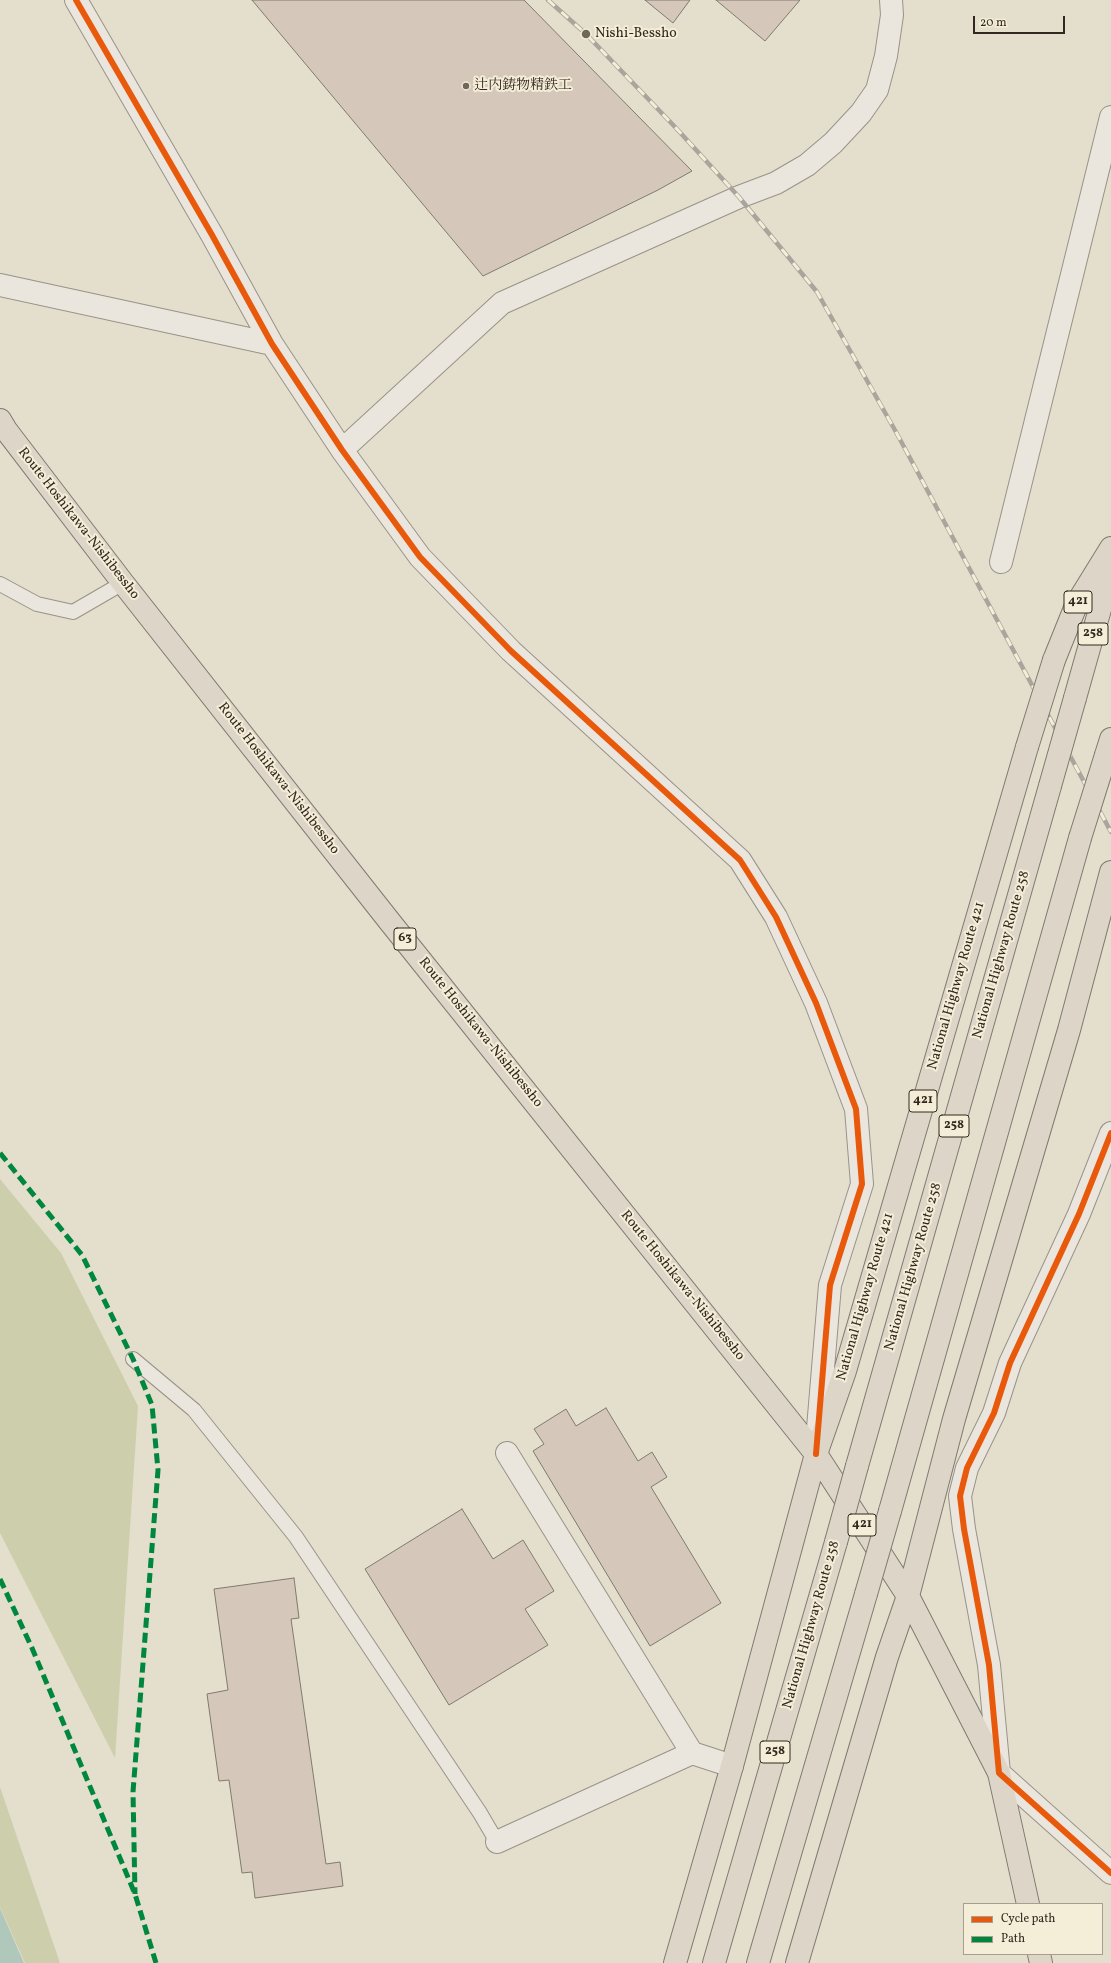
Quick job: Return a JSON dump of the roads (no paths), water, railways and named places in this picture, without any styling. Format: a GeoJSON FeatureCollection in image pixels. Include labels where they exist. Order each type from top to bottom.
{"type":"FeatureCollection","features":[{"type":"Feature","properties":{"kind":"main road","name":"Route Hoshikawa-Nishibessho"},"geometry":{"type":"LineString","coordinates":[[2,429],[390,922],[816,1454]]}},
{"type":"Feature","properties":{"kind":"main road","name":"National Highway Route 421"},"geometry":{"type":"LineString","coordinates":[[675,1963],[732,1766],[816,1454],[845,1371],[1027,747],[1054,660],[1077,603],[1111,548]]}},
{"type":"Feature","properties":{"kind":"main road","name":"National Highway Route 258"},"geometry":{"type":"LineString","coordinates":[[714,1963],[836,1542],[856,1466],[1111,570]]}},
{"type":"Feature","properties":{"kind":"main road"},"geometry":{"type":"LineString","coordinates":[[758,1963],[890,1511],[1080,838],[1108,747]]}},
{"type":"Feature","properties":{"kind":"main road"},"geometry":{"type":"LineString","coordinates":[[797,1963],[886,1657],[908,1596],[954,1419],[1069,1030],[1109,881]]}},
{"type":"Feature","properties":{"kind":"main road","name":"421"},"geometry":{"type":"LineString","coordinates":[[816,1454],[908,1596],[999,1772],[1028,1903]]}},
{"type":"Feature","properties":{"kind":"street"},"geometry":{"type":"LineString","coordinates":[[76,0],[212,235],[272,344],[342,450],[420,557],[511,651],[740,860],[776,917],[816,1003],[856,1109],[862,1176],[862,1184],[830,1285],[816,1454]]}},
{"type":"Feature","properties":{"kind":"street"},"geometry":{"type":"LineString","coordinates":[[342,450],[502,303],[739,196],[776,183],[807,165],[833,143],[856,118],[877,90],[886,56],[891,22],[891,0]]}},
{"type":"Feature","properties":{"kind":"street"},"geometry":{"type":"LineString","coordinates":[[1001,562],[1111,117]]}},
{"type":"Feature","properties":{"kind":"street"},"geometry":{"type":"LineString","coordinates":[[0,285],[272,344]]}},
{"type":"Feature","properties":{"kind":"street"},"geometry":{"type":"LineString","coordinates":[[1111,1133],[1079,1214],[1010,1363],[994,1413],[967,1468],[960,1496],[964,1529],[990,1665],[999,1772],[1111,1873]]}},
{"type":"Feature","properties":{"kind":"street"},"geometry":{"type":"LineString","coordinates":[[507,1453],[692,1754]]}},
{"type":"Feature","properties":{"kind":"street"},"geometry":{"type":"LineString","coordinates":[[498,1842],[692,1754],[732,1766]]}},
{"type":"Feature","properties":{"kind":"lane"},"geometry":{"type":"LineString","coordinates":[[0,584],[37,604],[73,612],[123,583]]}},
{"type":"Feature","properties":{"kind":"lane"},"geometry":{"type":"LineString","coordinates":[[133,1359],[194,1410],[296,1537],[498,1842]]}},
{"type":"Feature","properties":{"kind":"railway"},"geometry":{"type":"LineString","coordinates":[[548,0],[586,34],[676,128],[739,197],[817,292],[896,432],[1111,832]]}},
{"type":"Feature","properties":{"kind":"place","name":"Nishi-Bessho"},"geometry":{"type":"Point","coordinates":[586,34]}},
{"type":"Feature","properties":{"kind":"place","name":"辻内鋳物精鉄工"},"geometry":{"type":"Point","coordinates":[466,86]}}]}
